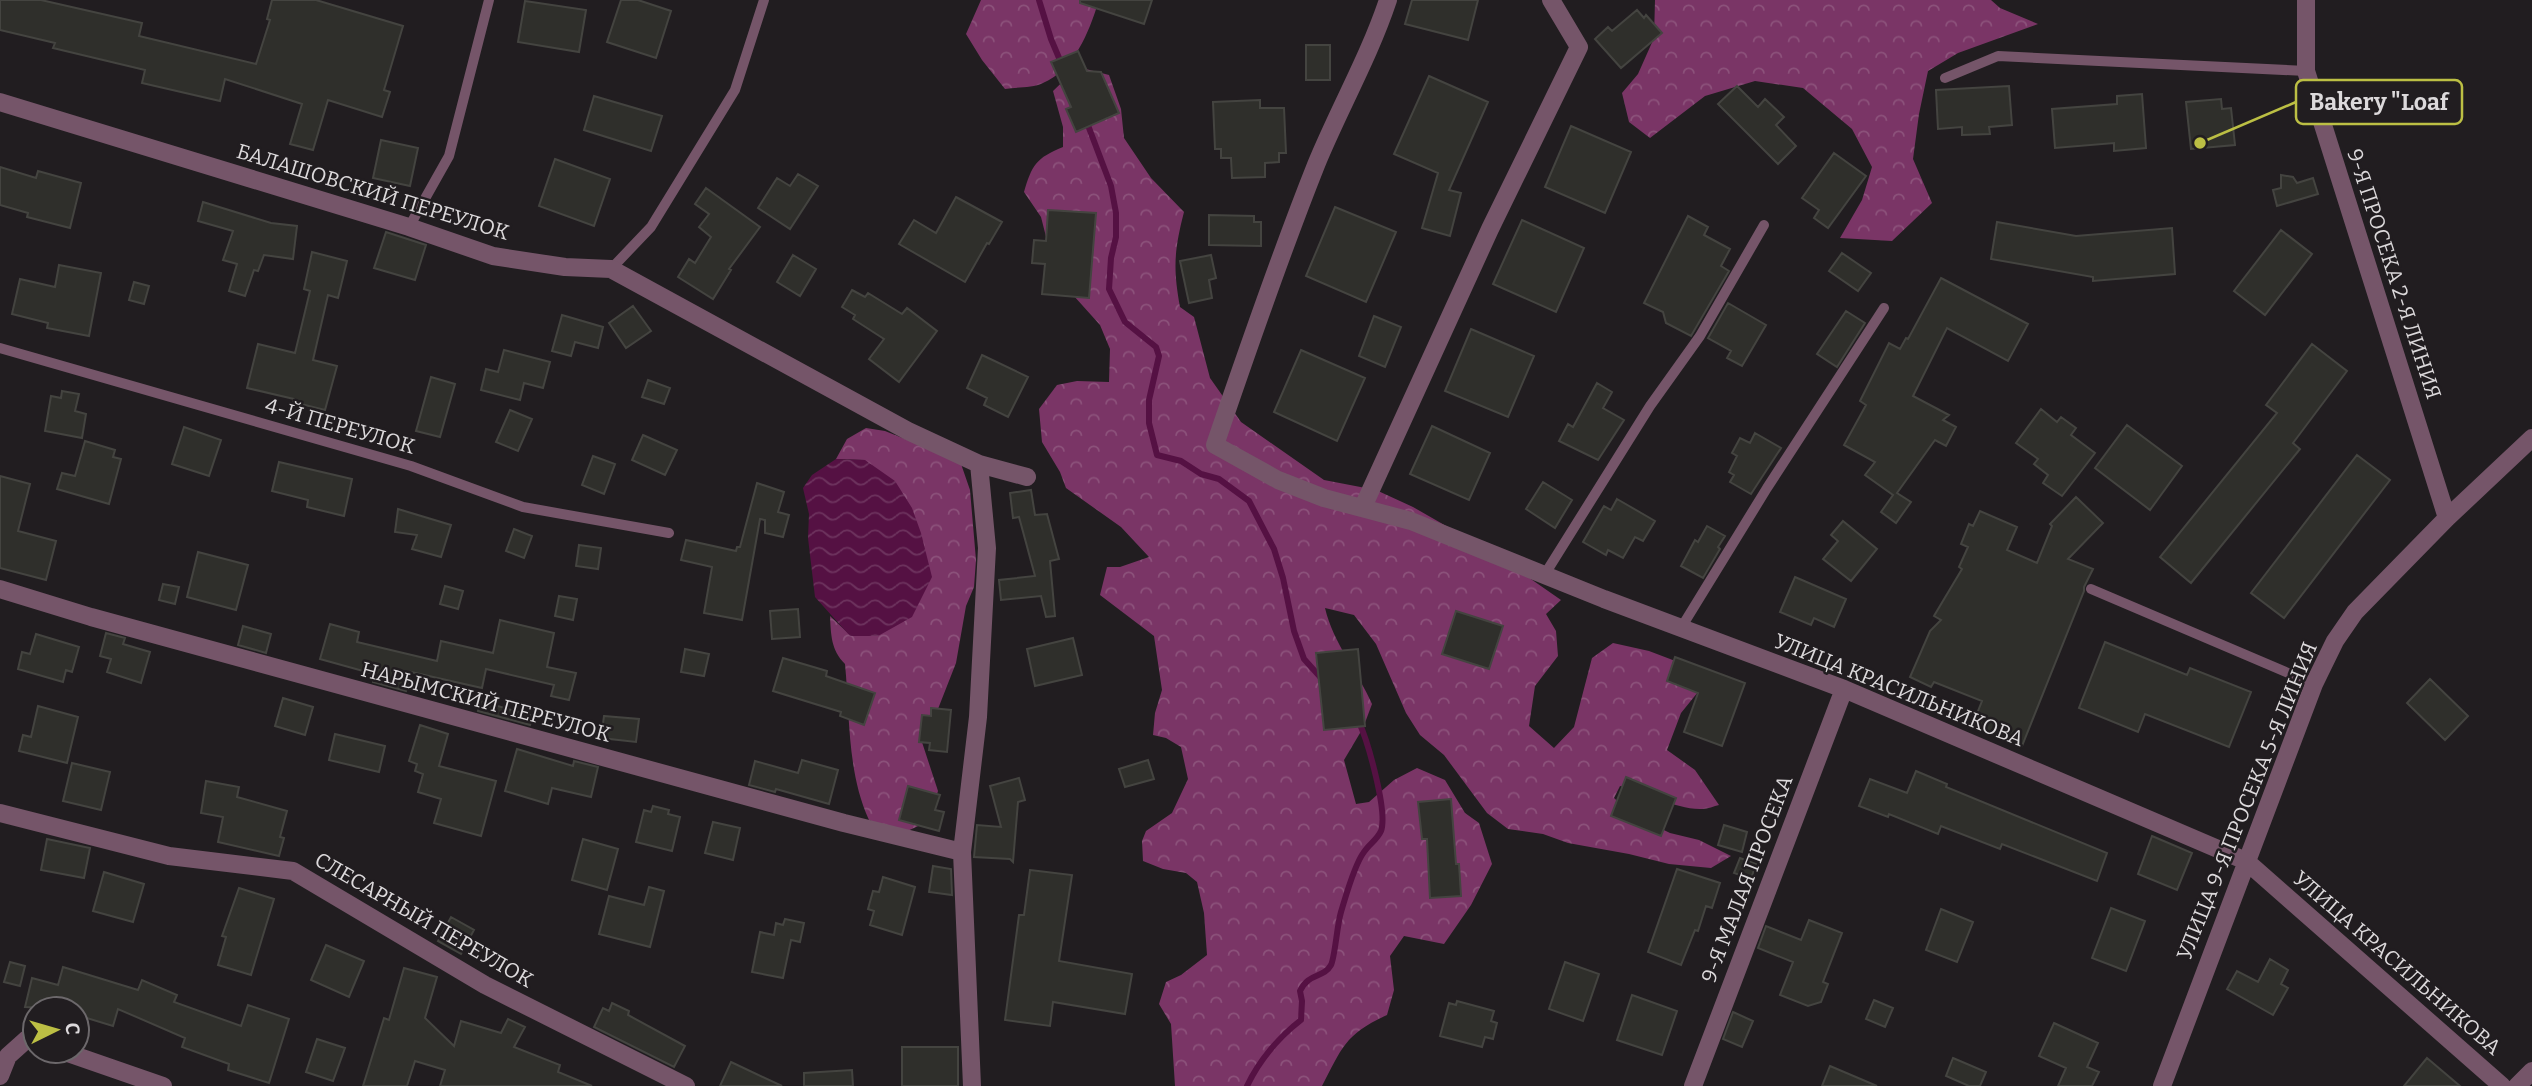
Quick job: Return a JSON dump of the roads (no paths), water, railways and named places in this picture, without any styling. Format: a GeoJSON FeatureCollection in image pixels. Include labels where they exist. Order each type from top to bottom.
{"type":"FeatureCollection","features":[{"type":"Feature","properties":{"kind":"street","name":"УЛИЦА КРАСИЛЬНИКОВА"},"geometry":{"type":"LineString","coordinates":[[1388,0],[1376,37],[1313,174],[1266,294],[1215,445],[1278,480],[1324,498],[1411,521],[1844,689],[2246,860],[2502,1086]]}},
{"type":"Feature","properties":{"kind":"street"},"geometry":{"type":"LineString","coordinates":[[1363,507],[1490,229],[1579,47],[1551,0]]}},
{"type":"Feature","properties":{"kind":"street","name":"9-Я ПРОСЕКА 2-Я ЛИНИЯ"},"geometry":{"type":"LineString","coordinates":[[2306,0],[2306,71],[2447,518]]}},
{"type":"Feature","properties":{"kind":"street","name":"БАЛАШОВСКИЙ ПЕРЕУЛОК"},"geometry":{"type":"LineString","coordinates":[[0,102],[409,227],[493,256],[565,267],[611,269],[908,431],[979,464],[1027,477]]}},
{"type":"Feature","properties":{"kind":"street","name":"УЛИЦА 9-Я ПРОСЕКА 5-Я ЛИНИЯ"},"geometry":{"type":"LineString","coordinates":[[2162,1086],[2314,684],[2335,641],[2356,611],[2447,518],[2532,438]]}},
{"type":"Feature","properties":{"kind":"street"},"geometry":{"type":"LineString","coordinates":[[972,1086],[962,852],[978,717],[986,548],[979,464]]}},
{"type":"Feature","properties":{"kind":"street","name":"НАРЫМСКИЙ ПЕРЕУЛОК"},"geometry":{"type":"LineString","coordinates":[[0,589],[91,617],[844,823],[962,852]]}},
{"type":"Feature","properties":{"kind":"street","name":"9-Я МАЛАЯ ПРОСЕКА"},"geometry":{"type":"LineString","coordinates":[[1693,1086],[1844,689]]}},
{"type":"Feature","properties":{"kind":"street","name":"СЛЕСАРНЫЙ ПЕРЕУЛОК"},"geometry":{"type":"LineString","coordinates":[[0,813],[169,856],[293,871],[485,985],[686,1086]]}},
{"type":"Feature","properties":{"kind":"street"},"geometry":{"type":"LineString","coordinates":[[0,1076],[9,1056],[21,1045]]}},
{"type":"Feature","properties":{"kind":"street"},"geometry":{"type":"LineString","coordinates":[[91,1061],[163,1086]]}},
{"type":"Feature","properties":{"kind":"street"},"geometry":{"type":"LineString","coordinates":[[2517,1086],[2532,1071]]}},
{"type":"Feature","properties":{"kind":"lane"},"geometry":{"type":"LineString","coordinates":[[409,227],[449,156],[488,0]]}},
{"type":"Feature","properties":{"kind":"lane"},"geometry":{"type":"LineString","coordinates":[[611,269],[651,227],[736,90],[764,0]]}},
{"type":"Feature","properties":{"kind":"lane"},"geometry":{"type":"LineString","coordinates":[[1945,78],[1998,56],[2306,71]]}},
{"type":"Feature","properties":{"kind":"lane"},"geometry":{"type":"LineString","coordinates":[[1545,574],[1650,407],[1699,336],[1764,225]]}},
{"type":"Feature","properties":{"kind":"lane"},"geometry":{"type":"LineString","coordinates":[[1681,628],[1767,488],[1884,308]]}},
{"type":"Feature","properties":{"kind":"lane","name":"4-Й ПЕРЕУЛОК"},"geometry":{"type":"LineString","coordinates":[[0,348],[411,466],[523,507],[669,533]]}},
{"type":"Feature","properties":{"kind":"lane"},"geometry":{"type":"LineString","coordinates":[[2091,589],[2314,684]]}},
{"type":"Feature","properties":{"kind":"water"},"geometry":{"type":"Polygon","coordinates":[[[836,459],[865,460],[895,481],[912,508],[932,577],[912,617],[878,636],[850,636],[815,597],[808,538],[809,514],[803,488],[812,475],[836,459]]]}},
{"type":"Feature","properties":{"kind":"waterway"},"geometry":{"type":"LineString","coordinates":[[1039,0],[1062,65]]}},
{"type":"Feature","properties":{"kind":"waterway"},"geometry":{"type":"LineString","coordinates":[[1086,120],[1111,186],[1116,213],[1116,237],[1111,258],[1109,289],[1125,322],[1156,347],[1159,356],[1149,400],[1149,423],[1157,455],[1181,461],[1201,474],[1219,479],[1249,501],[1274,549],[1294,631],[1304,659],[1322,679]]}},
{"type":"Feature","properties":{"kind":"waterway"},"geometry":{"type":"LineString","coordinates":[[1247,1086],[1270,1050],[1301,1020],[1300,991],[1304,985],[1331,965],[1340,918],[1354,872],[1360,858],[1381,831],[1382,809],[1379,793],[1372,760],[1359,722]]}},
{"type":"Feature","properties":{"kind":"place","name":"Bakery \"Loaf"},"geometry":{"type":"Point","coordinates":[2200,143]}}]}
